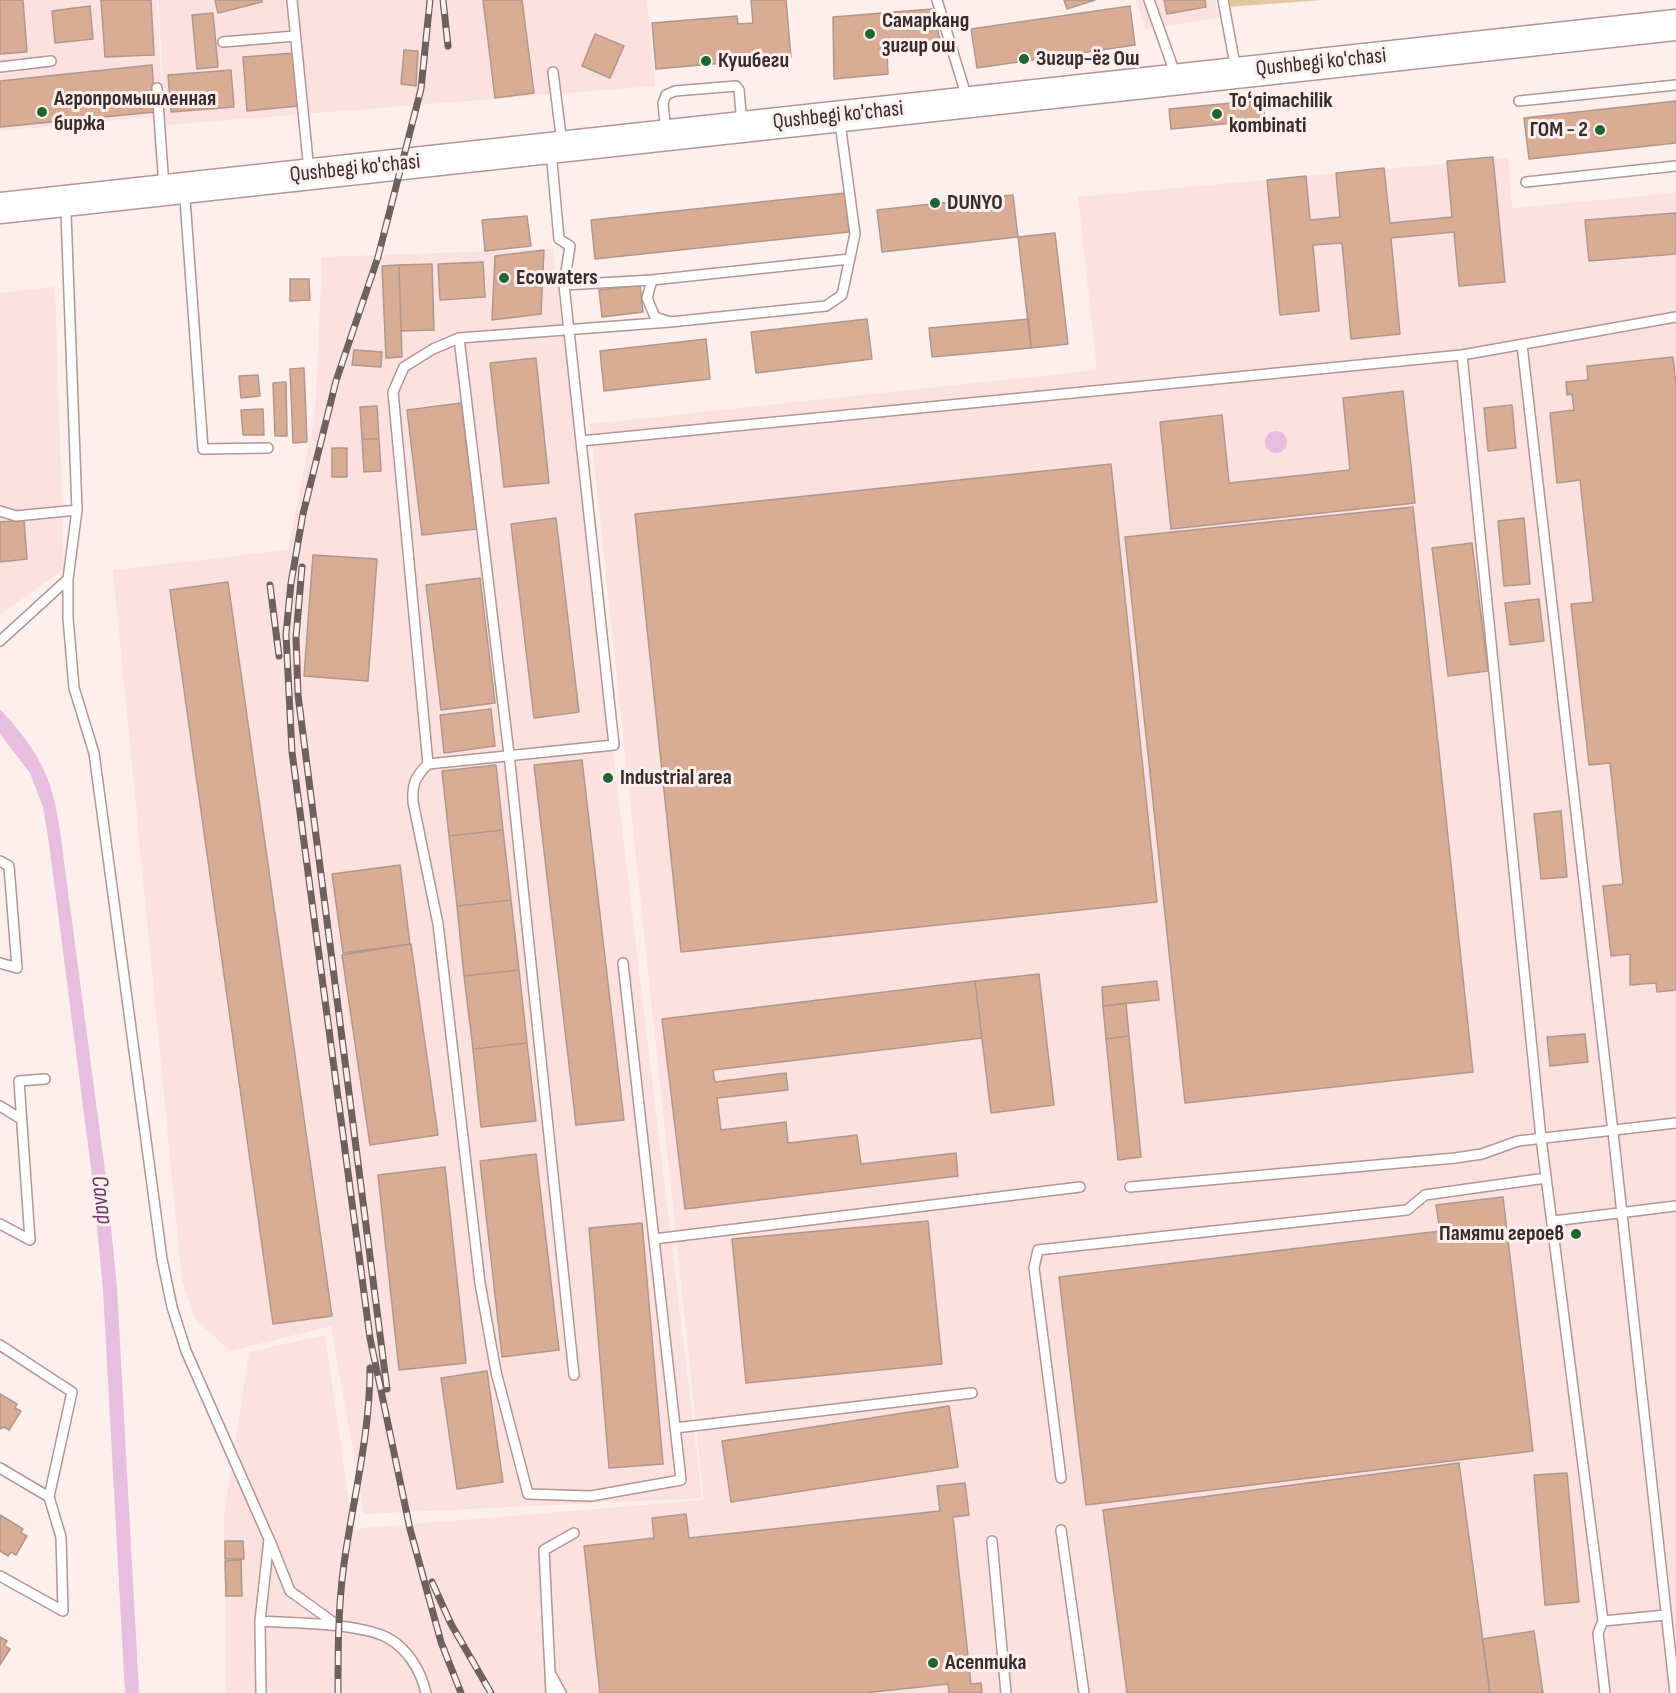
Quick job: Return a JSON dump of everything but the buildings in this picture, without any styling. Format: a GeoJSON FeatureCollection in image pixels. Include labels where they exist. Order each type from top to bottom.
{"type":"FeatureCollection","features":[{"type":"Feature","properties":{"kind":"main road","name":"Qushbegi ko'chasi"},"geometry":{"type":"LineString","coordinates":[[174,195],[309,174],[841,130],[1128,91],[1176,79],[1676,25]]}},
{"type":"Feature","properties":{"kind":"main road","name":"Qushbegi ko'chasi"},"geometry":{"type":"LineString","coordinates":[[0,221],[66,207],[450,169],[666,135],[742,126],[968,102],[1128,91],[1676,40]]}},
{"type":"Feature","properties":{"kind":"main road","name":"Qushbegi ko'chasi"},"geometry":{"type":"LineString","coordinates":[[0,207],[66,207]]}},
{"type":"Feature","properties":{"kind":"lane"},"geometry":{"type":"LineString","coordinates":[[292,0],[309,174]]}},
{"type":"Feature","properties":{"kind":"lane"},"geometry":{"type":"LineString","coordinates":[[937,0],[968,102]]}},
{"type":"Feature","properties":{"kind":"lane"},"geometry":{"type":"LineString","coordinates":[[1149,0],[1176,79]]}},
{"type":"Feature","properties":{"kind":"lane"},"geometry":{"type":"LineString","coordinates":[[1223,0],[1236,72]]}},
{"type":"Feature","properties":{"kind":"lane"},"geometry":{"type":"LineString","coordinates":[[223,42],[295,36]]}},
{"type":"Feature","properties":{"kind":"lane"},"geometry":{"type":"LineString","coordinates":[[0,67],[51,61]]}},
{"type":"Feature","properties":{"kind":"lane"},"geometry":{"type":"LineString","coordinates":[[553,72],[559,239],[570,246],[564,285],[614,745],[428,764],[415,776],[412,802],[438,924],[480,1283],[496,1372],[528,1494],[591,1496],[681,1480],[623,963]]}},
{"type":"Feature","properties":{"kind":"lane"},"geometry":{"type":"LineString","coordinates":[[1519,101],[1676,85]]}},
{"type":"Feature","properties":{"kind":"lane"},"geometry":{"type":"LineString","coordinates":[[666,135],[663,103],[666,95],[675,91],[736,86],[739,90],[742,126]]}},
{"type":"Feature","properties":{"kind":"lane"},"geometry":{"type":"LineString","coordinates":[[157,88],[174,195],[203,449],[268,448]]}},
{"type":"Feature","properties":{"kind":"lane"},"geometry":{"type":"LineString","coordinates":[[428,764],[393,392],[404,367],[433,349],[459,338],[670,322],[826,306],[842,295],[855,234],[841,130]]}},
{"type":"Feature","properties":{"kind":"lane"},"geometry":{"type":"LineString","coordinates":[[1526,182],[1676,166]]}},
{"type":"Feature","properties":{"kind":"lane"},"geometry":{"type":"LineString","coordinates":[[66,207],[77,510],[68,579],[68,618],[74,688],[94,753],[171,1307],[186,1351],[290,1591],[337,1626]]}},
{"type":"Feature","properties":{"kind":"lane"},"geometry":{"type":"LineString","coordinates":[[564,285],[652,280],[850,259]]}},
{"type":"Feature","properties":{"kind":"lane"},"geometry":{"type":"LineString","coordinates":[[652,280],[647,298],[651,310],[656,317],[670,322]]}},
{"type":"Feature","properties":{"kind":"lane"},"geometry":{"type":"LineString","coordinates":[[581,441],[1462,355],[1676,317]]}},
{"type":"Feature","properties":{"kind":"lane"},"geometry":{"type":"LineString","coordinates":[[459,338],[509,754],[574,1375]]}},
{"type":"Feature","properties":{"kind":"lane"},"geometry":{"type":"LineString","coordinates":[[1522,345],[1613,1132],[1674,1693]]}},
{"type":"Feature","properties":{"kind":"lane"},"geometry":{"type":"LineString","coordinates":[[1462,355],[1541,1138],[1604,1621],[1598,1633],[1605,1693]]}},
{"type":"Feature","properties":{"kind":"lane"},"geometry":{"type":"LineString","coordinates":[[0,511],[16,516],[77,510]]}},
{"type":"Feature","properties":{"kind":"lane"},"geometry":{"type":"LineString","coordinates":[[0,641],[68,579]]}},
{"type":"Feature","properties":{"kind":"lane"},"geometry":{"type":"LineString","coordinates":[[0,861],[9,866],[17,968],[0,963]]}},
{"type":"Feature","properties":{"kind":"lane"},"geometry":{"type":"LineString","coordinates":[[0,1224],[30,1240],[19,1081],[45,1079]]}},
{"type":"Feature","properties":{"kind":"lane"},"geometry":{"type":"LineString","coordinates":[[0,1106],[21,1119]]}},
{"type":"Feature","properties":{"kind":"lane"},"geometry":{"type":"LineString","coordinates":[[1130,1187],[1455,1158],[1482,1154],[1518,1141],[1613,1132],[1676,1123]]}},
{"type":"Feature","properties":{"kind":"lane"},"geometry":{"type":"LineString","coordinates":[[1061,1478],[1034,1268],[1038,1250],[1407,1210],[1425,1195],[1546,1178]]}},
{"type":"Feature","properties":{"kind":"lane"},"geometry":{"type":"LineString","coordinates":[[654,1239],[1080,1187]]}},
{"type":"Feature","properties":{"kind":"lane"},"geometry":{"type":"LineString","coordinates":[[1552,1221],[1676,1206]]}},
{"type":"Feature","properties":{"kind":"lane"},"geometry":{"type":"LineString","coordinates":[[0,1345],[72,1392],[50,1497],[61,1537],[63,1611],[0,1576]]}},
{"type":"Feature","properties":{"kind":"lane"},"geometry":{"type":"LineString","coordinates":[[675,1428],[972,1393]]}},
{"type":"Feature","properties":{"kind":"lane"},"geometry":{"type":"LineString","coordinates":[[0,1468],[50,1497]]}},
{"type":"Feature","properties":{"kind":"lane"},"geometry":{"type":"LineString","coordinates":[[1061,1530],[1084,1693]]}},
{"type":"Feature","properties":{"kind":"lane"},"geometry":{"type":"LineString","coordinates":[[551,1693],[552,1676],[544,1550],[574,1533]]}},
{"type":"Feature","properties":{"kind":"lane"},"geometry":{"type":"LineString","coordinates":[[261,1693],[260,1621],[269,1539]]}},
{"type":"Feature","properties":{"kind":"lane"},"geometry":{"type":"LineString","coordinates":[[992,1541],[1006,1693]]}},
{"type":"Feature","properties":{"kind":"lane"},"geometry":{"type":"LineString","coordinates":[[1604,1621],[1666,1615]]}},
{"type":"Feature","properties":{"kind":"lane"},"geometry":{"type":"LineString","coordinates":[[260,1621],[337,1626],[386,1637],[399,1646],[419,1671],[426,1693]]}},
{"type":"Feature","properties":{"kind":"lane"},"geometry":{"type":"LineString","coordinates":[[552,1676],[561,1693]]}},
{"type":"Feature","properties":{"kind":"shaded area"},"geometry":{"type":"Polygon","coordinates":[[[0,0],[157,0],[163,116],[0,131],[0,0]]]}},
{"type":"Feature","properties":{"kind":"shaded area"},"geometry":{"type":"Polygon","coordinates":[[[158,0],[647,0],[655,86],[166,125],[158,0]]]}},
{"type":"Feature","properties":{"kind":"shaded area"},"geometry":{"type":"Polygon","coordinates":[[[1136,0],[1215,0],[1219,18],[1145,29],[1136,0]]]}},
{"type":"Feature","properties":{"kind":"shaded area"},"geometry":{"type":"Polygon","coordinates":[[[1226,0],[1324,0],[1227,7],[1226,0]]]}},
{"type":"Feature","properties":{"kind":"shaded area"},"geometry":{"type":"Polygon","coordinates":[[[1508,158],[1512,208],[1676,193],[1676,1693],[226,1693],[224,1514],[249,1352],[325,1335],[353,1529],[704,1500],[590,424],[1097,370],[1078,197],[1508,158]]]}},
{"type":"Feature","properties":{"kind":"shaded area"},"geometry":{"type":"Polygon","coordinates":[[[553,249],[702,1498],[364,1514],[331,1326],[230,1351],[196,1320],[182,1281],[113,570],[288,550],[315,415],[322,257],[553,249]]]}},
{"type":"Feature","properties":{"kind":"shaded area"},"geometry":{"type":"Polygon","coordinates":[[[55,287],[64,569],[0,615],[0,293],[55,287]]]}},
{"type":"Feature","properties":{"kind":"water"},"geometry":{"type":"Polygon","coordinates":[[[1276,431],[1284,434],[1287,442],[1284,450],[1276,453],[1268,450],[1265,442],[1268,434],[1276,431]]]}},
{"type":"Feature","properties":{"kind":"water","name":"Салар"},"geometry":{"type":"Polygon","coordinates":[[[0,709],[34,751],[48,778],[60,831],[107,1186],[117,1288],[139,1693],[125,1693],[103,1290],[93,1184],[49,843],[43,807],[30,773],[0,734],[0,709]]]}},
{"type":"Feature","properties":{"kind":"railway"},"geometry":{"type":"LineString","coordinates":[[430,0],[421,89],[378,257],[336,381],[303,514],[291,583],[286,634],[292,752],[370,1338],[410,1529],[441,1642],[461,1693]]}},
{"type":"Feature","properties":{"kind":"railway"},"geometry":{"type":"LineString","coordinates":[[443,0],[448,46]]}},
{"type":"Feature","properties":{"kind":"railway"},"geometry":{"type":"LineString","coordinates":[[302,567],[296,637],[298,695],[387,1389]]}},
{"type":"Feature","properties":{"kind":"railway"},"geometry":{"type":"LineString","coordinates":[[270,585],[279,656]]}},
{"type":"Feature","properties":{"kind":"railway"},"geometry":{"type":"LineString","coordinates":[[338,1693],[342,1580],[364,1442],[370,1368]]}},
{"type":"Feature","properties":{"kind":"railway"},"geometry":{"type":"LineString","coordinates":[[432,1582],[451,1624],[491,1693]]}},
{"type":"Feature","properties":{"kind":"place","name":"Самарканд зигир ош"},"geometry":{"type":"Point","coordinates":[870,34]}},
{"type":"Feature","properties":{"kind":"place","name":"Зигир-ёг Ош"},"geometry":{"type":"Point","coordinates":[1024,59]}},
{"type":"Feature","properties":{"kind":"place","name":"Кушбеги"},"geometry":{"type":"Point","coordinates":[706,61]}},
{"type":"Feature","properties":{"kind":"place","name":"Агропромышленная биржа"},"geometry":{"type":"Point","coordinates":[42,112]}},
{"type":"Feature","properties":{"kind":"place","name":"Toʻqimachilik kombinati"},"geometry":{"type":"Point","coordinates":[1217,114]}},
{"type":"Feature","properties":{"kind":"place","name":"ГОМ - 2"},"geometry":{"type":"Point","coordinates":[1600,130]}},
{"type":"Feature","properties":{"kind":"place","name":"DUNYO"},"geometry":{"type":"Point","coordinates":[935,203]}},
{"type":"Feature","properties":{"kind":"place","name":"Ecowaters"},"geometry":{"type":"Point","coordinates":[504,278]}},
{"type":"Feature","properties":{"kind":"place","name":"Industrial area"},"geometry":{"type":"Point","coordinates":[608,778]}},
{"type":"Feature","properties":{"kind":"place","name":"Памяти героев"},"geometry":{"type":"Point","coordinates":[1576,1234]}},
{"type":"Feature","properties":{"kind":"place","name":"Асептика"},"geometry":{"type":"Point","coordinates":[933,1663]}}]}
